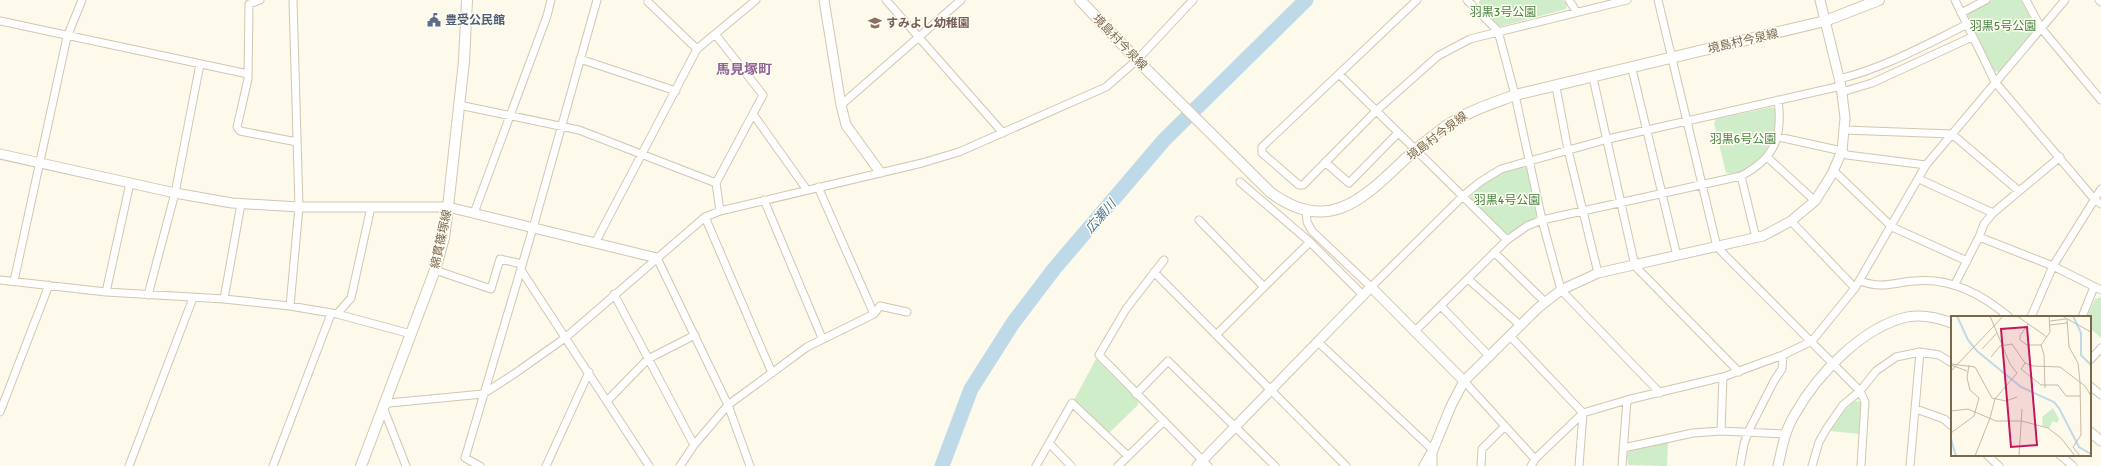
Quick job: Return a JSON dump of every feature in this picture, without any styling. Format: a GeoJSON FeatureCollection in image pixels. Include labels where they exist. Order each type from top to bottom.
{"type":"FeatureCollection","features":[{"type":"Feature","properties":{"kind":"main road","name":"綿貫篠塚線"},"geometry":{"type":"LineString","coordinates":[[361,466],[435,270],[444,238],[464,61],[467,0]]}},
{"type":"Feature","properties":{"kind":"main road","name":"境島村今泉線"},"geometry":{"type":"LineString","coordinates":[[1080,0],[1140,63],[1232,155],[1278,197],[1292,205],[1306,210],[1331,210],[1354,203],[1381,183],[1416,150],[1470,111],[1515,95],[1556,87],[1825,21],[1879,0]]}},
{"type":"Feature","properties":{"kind":"street"},"geometry":{"type":"LineString","coordinates":[[14,281],[67,37],[82,0]]}},
{"type":"Feature","properties":{"kind":"street"},"geometry":{"type":"LineString","coordinates":[[260,0],[249,4],[248,74],[237,127],[240,131],[297,142]]}},
{"type":"Feature","properties":{"kind":"street"},"geometry":{"type":"LineString","coordinates":[[290,306],[299,207],[293,0]]}},
{"type":"Feature","properties":{"kind":"street"},"geometry":{"type":"LineString","coordinates":[[474,213],[512,115],[547,16],[551,0]]}},
{"type":"Feature","properties":{"kind":"street"},"geometry":{"type":"LineString","coordinates":[[480,466],[466,458],[483,394],[522,267],[597,0]]}},
{"type":"Feature","properties":{"kind":"street"},"geometry":{"type":"LineString","coordinates":[[640,0],[649,1],[697,49]]}},
{"type":"Feature","properties":{"kind":"street"},"geometry":{"type":"LineString","coordinates":[[595,243],[697,49],[756,0]]}},
{"type":"Feature","properties":{"kind":"street"},"geometry":{"type":"LineString","coordinates":[[824,0],[840,105],[846,125],[880,172]]}},
{"type":"Feature","properties":{"kind":"street"},"geometry":{"type":"LineString","coordinates":[[886,0],[1003,133]]}},
{"type":"Feature","properties":{"kind":"street"},"geometry":{"type":"LineString","coordinates":[[840,105],[961,0]]}},
{"type":"Feature","properties":{"kind":"street"},"geometry":{"type":"LineString","coordinates":[[406,466],[383,407],[389,403],[483,394],[565,338],[614,294],[705,217],[720,211],[959,152],[1106,87],[1140,63],[1193,0]]}},
{"type":"Feature","properties":{"kind":"street"},"geometry":{"type":"LineString","coordinates":[[1416,0],[1261,150],[1262,153],[1301,186],[1376,111],[1438,56],[1470,39],[1576,11],[1627,0]]}},
{"type":"Feature","properties":{"kind":"street"},"geometry":{"type":"LineString","coordinates":[[1569,0],[1576,11]]}},
{"type":"Feature","properties":{"kind":"street"},"geometry":{"type":"LineString","coordinates":[[1658,0],[1717,247],[1835,364],[1860,391],[1865,402],[1861,466]]}},
{"type":"Feature","properties":{"kind":"street"},"geometry":{"type":"LineString","coordinates":[[1424,466],[1433,450],[1451,406],[1464,381],[1545,302],[1561,290],[1598,273],[1756,238],[1791,221],[1815,201],[1834,171],[1842,151],[1845,118],[1841,86],[1820,0]]}},
{"type":"Feature","properties":{"kind":"street"},"geometry":{"type":"LineString","coordinates":[[1955,0],[1995,82],[2098,202]]}},
{"type":"Feature","properties":{"kind":"street"},"geometry":{"type":"LineString","coordinates":[[1961,12],[1986,0]]}},
{"type":"Feature","properties":{"kind":"street"},"geometry":{"type":"LineString","coordinates":[[2026,0],[2041,28],[2101,100]]}},
{"type":"Feature","properties":{"kind":"street"},"geometry":{"type":"LineString","coordinates":[[1531,466],[1535,459],[1583,413],[1627,400],[1723,378],[1783,355],[1812,341],[1860,281],[1926,165],[2065,0]]}},
{"type":"Feature","properties":{"kind":"street"},"geometry":{"type":"LineString","coordinates":[[1471,1],[1498,31],[1515,95],[1542,220],[1561,290],[1660,393]]}},
{"type":"Feature","properties":{"kind":"street"},"geometry":{"type":"LineString","coordinates":[[0,21],[67,37],[248,74]]}},
{"type":"Feature","properties":{"kind":"street"},"geometry":{"type":"LineString","coordinates":[[1841,86],[1966,25]]}},
{"type":"Feature","properties":{"kind":"street"},"geometry":{"type":"LineString","coordinates":[[715,34],[763,95],[716,183],[720,211]]}},
{"type":"Feature","properties":{"kind":"street"},"geometry":{"type":"LineString","coordinates":[[1164,260],[1126,309],[1099,355],[1203,464],[1236,426],[1363,295],[1463,196],[1492,174],[1528,160],[1608,139],[1647,132],[1841,86],[1915,64],[1972,37]]}},
{"type":"Feature","properties":{"kind":"street"},"geometry":{"type":"LineString","coordinates":[[580,59],[676,91]]}},
{"type":"Feature","properties":{"kind":"street"},"geometry":{"type":"LineString","coordinates":[[148,295],[174,193],[200,64]]}},
{"type":"Feature","properties":{"kind":"street"},"geometry":{"type":"LineString","coordinates":[[1632,68],[1677,256]]}},
{"type":"Feature","properties":{"kind":"street"},"geometry":{"type":"LineString","coordinates":[[1339,74],[1507,240]]}},
{"type":"Feature","properties":{"kind":"street"},"geometry":{"type":"LineString","coordinates":[[1593,78],[1608,139],[1635,266],[1739,372]]}},
{"type":"Feature","properties":{"kind":"street"},"geometry":{"type":"LineString","coordinates":[[1556,87],[1568,150],[1598,273]]}},
{"type":"Feature","properties":{"kind":"street"},"geometry":{"type":"LineString","coordinates":[[1414,332],[1494,252],[1507,240],[1527,226],[1542,220],[1583,210],[1741,176],[1767,157],[1778,137],[1780,125],[1778,100]]}},
{"type":"Feature","properties":{"kind":"street"},"geometry":{"type":"LineString","coordinates":[[459,105],[561,125],[579,130],[642,153],[716,183]]}},
{"type":"Feature","properties":{"kind":"street"},"geometry":{"type":"LineString","coordinates":[[753,114],[807,190]]}},
{"type":"Feature","properties":{"kind":"street"},"geometry":{"type":"LineString","coordinates":[[1844,130],[1952,134],[2019,191]]}},
{"type":"Feature","properties":{"kind":"street"},"geometry":{"type":"LineString","coordinates":[[1325,162],[1349,183],[1398,133]]}},
{"type":"Feature","properties":{"kind":"street"},"geometry":{"type":"LineString","coordinates":[[1778,137],[1842,151],[1846,155],[1926,165]]}},
{"type":"Feature","properties":{"kind":"street"},"geometry":{"type":"LineString","coordinates":[[0,154],[174,193],[241,204],[299,207],[448,207],[657,258]]}},
{"type":"Feature","properties":{"kind":"street"},"geometry":{"type":"LineString","coordinates":[[1767,157],[1815,201]]}},
{"type":"Feature","properties":{"kind":"street"},"geometry":{"type":"LineString","coordinates":[[1955,284],[1984,224],[1993,213],[2060,157]]}},
{"type":"Feature","properties":{"kind":"street"},"geometry":{"type":"LineString","coordinates":[[1834,171],[1892,227],[1967,261]]}},
{"type":"Feature","properties":{"kind":"street"},"geometry":{"type":"LineString","coordinates":[[1741,176],[1756,238]]}},
{"type":"Feature","properties":{"kind":"street"},"geometry":{"type":"LineString","coordinates":[[1919,179],[1993,213]]}},
{"type":"Feature","properties":{"kind":"street"},"geometry":{"type":"LineString","coordinates":[[1240,182],[1310,242],[1363,295]]}},
{"type":"Feature","properties":{"kind":"street"},"geometry":{"type":"LineString","coordinates":[[106,292],[130,183]]}},
{"type":"Feature","properties":{"kind":"street"},"geometry":{"type":"LineString","coordinates":[[818,187],[874,314]]}},
{"type":"Feature","properties":{"kind":"street"},"geometry":{"type":"LineString","coordinates":[[2031,316],[2053,266],[2098,202],[2101,189]]}},
{"type":"Feature","properties":{"kind":"street"},"geometry":{"type":"LineString","coordinates":[[764,200],[822,338]]}},
{"type":"Feature","properties":{"kind":"street"},"geometry":{"type":"LineString","coordinates":[[224,298],[241,204]]}},
{"type":"Feature","properties":{"kind":"street"},"geometry":{"type":"LineString","coordinates":[[273,466],[334,314],[351,298],[371,207]]}},
{"type":"Feature","properties":{"kind":"street"},"geometry":{"type":"LineString","coordinates":[[1306,210],[1307,222],[1312,231],[1371,287],[1464,381],[1535,459]]}},
{"type":"Feature","properties":{"kind":"street"},"geometry":{"type":"LineString","coordinates":[[705,217],[772,373]]}},
{"type":"Feature","properties":{"kind":"street"},"geometry":{"type":"LineString","coordinates":[[1199,220],[1264,287]]}},
{"type":"Feature","properties":{"kind":"street"},"geometry":{"type":"LineString","coordinates":[[1791,221],[1855,288]]}},
{"type":"Feature","properties":{"kind":"street"},"geometry":{"type":"LineString","coordinates":[[1979,237],[2053,266],[2098,288],[2083,316]]}},
{"type":"Feature","properties":{"kind":"street"},"geometry":{"type":"LineString","coordinates":[[1216,335],[1310,242]]}},
{"type":"Feature","properties":{"kind":"street"},"geometry":{"type":"LineString","coordinates":[[1494,252],[1545,302]]}},
{"type":"Feature","properties":{"kind":"street"},"geometry":{"type":"LineString","coordinates":[[657,258],[728,404],[750,466]]}},
{"type":"Feature","properties":{"kind":"street"},"geometry":{"type":"LineString","coordinates":[[435,270],[491,290],[500,259],[522,267],[565,338],[589,372],[649,466]]}},
{"type":"Feature","properties":{"kind":"street"},"geometry":{"type":"LineString","coordinates":[[1154,272],[1346,466]]}},
{"type":"Feature","properties":{"kind":"street"},"geometry":{"type":"LineString","coordinates":[[1468,279],[1521,326]]}},
{"type":"Feature","properties":{"kind":"street"},"geometry":{"type":"LineString","coordinates":[[0,280],[106,292],[193,298],[224,298],[290,306],[334,314],[410,334]]}},
{"type":"Feature","properties":{"kind":"street"},"geometry":{"type":"LineString","coordinates":[[1860,281],[1886,286],[1915,281],[1955,284],[1997,307],[2008,316]]}},
{"type":"Feature","properties":{"kind":"street"},"geometry":{"type":"LineString","coordinates":[[0,412],[49,285]]}},
{"type":"Feature","properties":{"kind":"street"},"geometry":{"type":"LineString","coordinates":[[614,294],[694,445]]}},
{"type":"Feature","properties":{"kind":"street"},"geometry":{"type":"LineString","coordinates":[[129,466],[193,298]]}},
{"type":"Feature","properties":{"kind":"street"},"geometry":{"type":"LineString","coordinates":[[680,466],[694,445],[728,404],[822,338],[874,314],[880,306],[907,312]]}},
{"type":"Feature","properties":{"kind":"street"},"geometry":{"type":"LineString","coordinates":[[1441,306],[1490,357]]}},
{"type":"Feature","properties":{"kind":"street"},"geometry":{"type":"LineString","coordinates":[[1778,466],[1786,434],[1794,415],[1814,385],[1862,338],[1886,323],[1909,316],[1937,318],[1951,323]]}},
{"type":"Feature","properties":{"kind":"street"},"geometry":{"type":"LineString","coordinates":[[607,401],[648,359],[695,336]]}},
{"type":"Feature","properties":{"kind":"street"},"geometry":{"type":"LineString","coordinates":[[1510,336],[1583,413],[1579,466]]}},
{"type":"Feature","properties":{"kind":"street"},"geometry":{"type":"LineString","coordinates":[[1318,342],[1433,450],[1433,466]]}},
{"type":"Feature","properties":{"kind":"street"},"geometry":{"type":"LineString","coordinates":[[2091,359],[2101,348]]}},
{"type":"Feature","properties":{"kind":"street"},"geometry":{"type":"LineString","coordinates":[[1812,466],[1819,442],[1827,428],[1843,405],[1860,391],[1876,371],[1896,357],[1920,352],[1939,355],[1951,362]]}},
{"type":"Feature","properties":{"kind":"street"},"geometry":{"type":"LineString","coordinates":[[1911,466],[1920,352]]}},
{"type":"Feature","properties":{"kind":"street"},"geometry":{"type":"LineString","coordinates":[[1740,466],[1748,432],[1774,380],[1782,369],[1783,355]]}},
{"type":"Feature","properties":{"kind":"street"},"geometry":{"type":"LineString","coordinates":[[1136,394],[1168,361],[1236,426],[1275,466]]}},
{"type":"Feature","properties":{"kind":"street"},"geometry":{"type":"LineString","coordinates":[[546,466],[589,372]]}},
{"type":"Feature","properties":{"kind":"street"},"geometry":{"type":"LineString","coordinates":[[1721,431],[1723,378]]}},
{"type":"Feature","properties":{"kind":"street"},"geometry":{"type":"LineString","coordinates":[[2091,387],[2101,395]]}},
{"type":"Feature","properties":{"kind":"street"},"geometry":{"type":"LineString","coordinates":[[1622,466],[1627,400]]}},
{"type":"Feature","properties":{"kind":"street"},"geometry":{"type":"LineString","coordinates":[[1036,466],[1072,403],[1128,456]]}},
{"type":"Feature","properties":{"kind":"street"},"geometry":{"type":"LineString","coordinates":[[1916,409],[1944,419],[1951,425]]}},
{"type":"Feature","properties":{"kind":"street"},"geometry":{"type":"LineString","coordinates":[[1118,466],[1164,422]]}},
{"type":"Feature","properties":{"kind":"street"},"geometry":{"type":"LineString","coordinates":[[1481,466],[1482,449],[1505,426]]}},
{"type":"Feature","properties":{"kind":"street"},"geometry":{"type":"LineString","coordinates":[[1624,448],[1693,433],[1721,431],[1786,434]]}},
{"type":"Feature","properties":{"kind":"street"},"geometry":{"type":"LineString","coordinates":[[2091,433],[2101,441]]}},
{"type":"Feature","properties":{"kind":"street"},"geometry":{"type":"LineString","coordinates":[[1049,443],[1071,466]]}},
{"type":"Feature","properties":{"kind":"street"},"geometry":{"type":"LineString","coordinates":[[1988,456],[2000,466]]}},
{"type":"Feature","properties":{"kind":"street"},"geometry":{"type":"LineString","coordinates":[[2061,456],[2073,466]]}},
{"type":"Feature","properties":{"kind":"green space","name":"羽黒3号公園"},"geometry":{"type":"Polygon","coordinates":[[[1480,0],[1563,0],[1567,4],[1566,9],[1498,26],[1478,6],[1480,0]]]}},
{"type":"Feature","properties":{"kind":"green space","name":"羽黒5号公園"},"geometry":{"type":"Polygon","coordinates":[[[1992,0],[2021,0],[2034,25],[2033,32],[1999,72],[1993,71],[1968,16],[1969,11],[1992,0]]]}},
{"type":"Feature","properties":{"kind":"green space","name":"羽黒6号公園"},"geometry":{"type":"Polygon","coordinates":[[[1772,107],[1776,109],[1776,120],[1770,142],[1764,153],[1757,162],[1748,168],[1738,173],[1726,173],[1714,123],[1716,119],[1772,107]]]}},
{"type":"Feature","properties":{"kind":"green space","name":"羽黒4号公園"},"geometry":{"type":"Polygon","coordinates":[[[1521,166],[1527,168],[1537,216],[1510,234],[1503,232],[1470,200],[1477,188],[1484,182],[1507,170],[1521,166]]]}},
{"type":"Feature","properties":{"kind":"green space"},"geometry":{"type":"Polygon","coordinates":[[[2101,297],[2101,338],[2091,329],[2091,316],[2087,316],[2095,299],[2101,297]]]}},
{"type":"Feature","properties":{"kind":"green space"},"geometry":{"type":"Polygon","coordinates":[[[1096,359],[1138,401],[1138,405],[1110,432],[1107,432],[1074,400],[1096,359]]]}},
{"type":"Feature","properties":{"kind":"green space"},"geometry":{"type":"Polygon","coordinates":[[[1855,401],[1862,402],[1860,434],[1830,431],[1845,410],[1855,401]]]}},
{"type":"Feature","properties":{"kind":"green space"},"geometry":{"type":"Polygon","coordinates":[[[1668,441],[1667,466],[1628,465],[1627,454],[1630,450],[1668,441]]]}},
{"type":"Feature","properties":{"kind":"waterway","name":"広瀬川"},"geometry":{"type":"LineString","coordinates":[[942,466],[971,389],[1013,323],[1054,269],[1164,140],[1306,0]]}},
{"type":"Feature","properties":{"kind":"place","name":"豊受公民館"},"geometry":{"type":"Point","coordinates":[434,20]}},
{"type":"Feature","properties":{"kind":"place","name":"すみよし幼稚園"},"geometry":{"type":"Point","coordinates":[875,23]}},
{"type":"Feature","properties":{"kind":"district","name":"馬見塚町"},"geometry":{"type":"Point","coordinates":[744,69]}}]}
